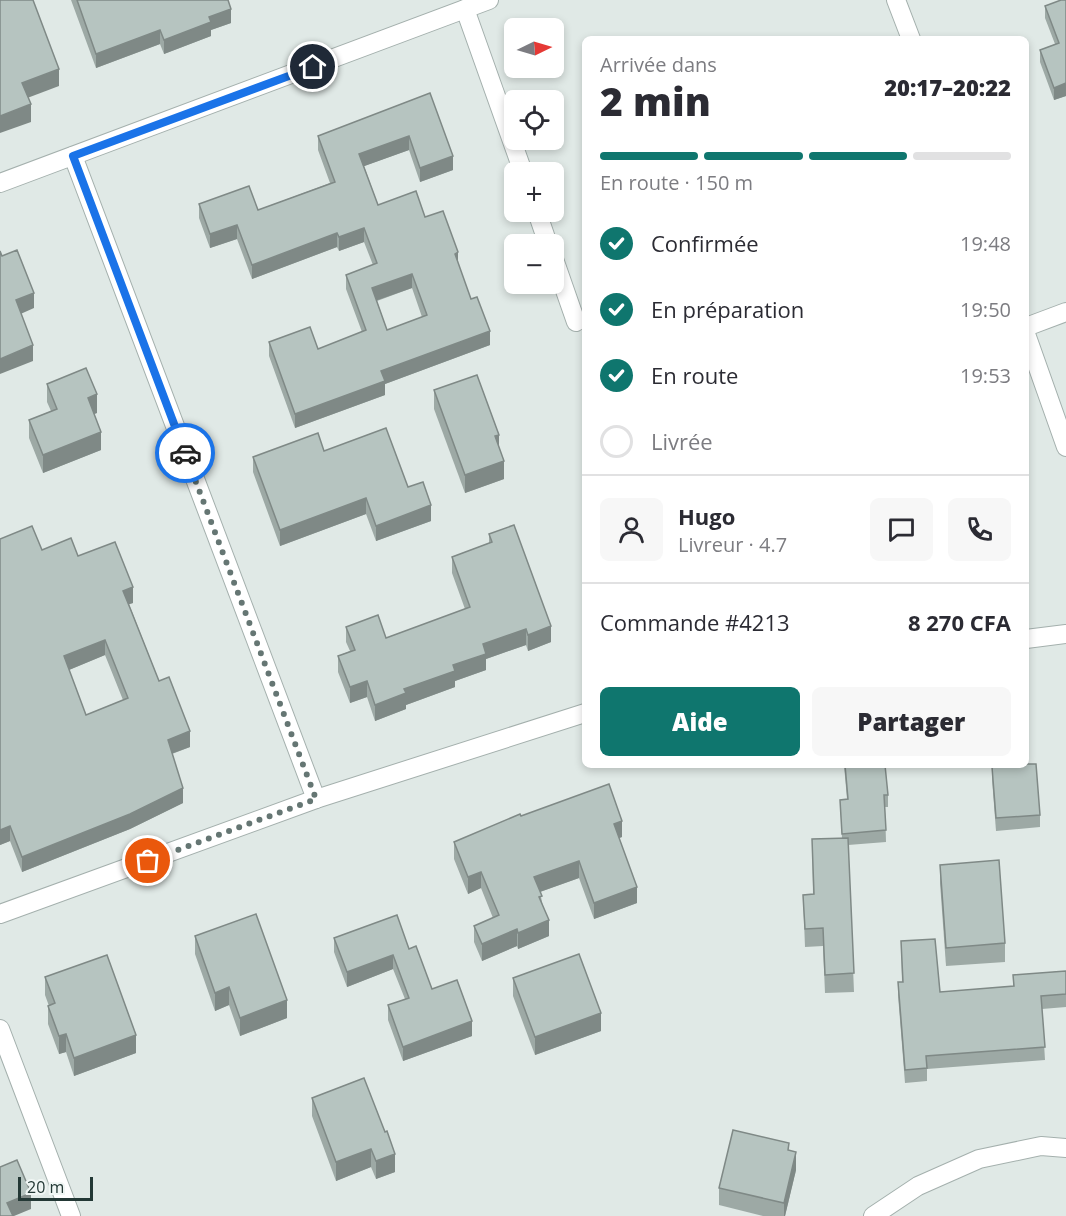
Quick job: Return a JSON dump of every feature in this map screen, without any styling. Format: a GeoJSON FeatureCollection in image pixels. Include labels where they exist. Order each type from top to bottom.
{"type":"FeatureCollection","features":[{"type":"Feature","properties":{"kind":"street"},"geometry":{"type":"LineString","coordinates":[[0,183],[489,0]]}},
{"type":"Feature","properties":{"kind":"street"},"geometry":{"type":"LineString","coordinates":[[896,0],[910,36]]}},
{"type":"Feature","properties":{"kind":"street"},"geometry":{"type":"LineString","coordinates":[[465,9],[519,162]]}},
{"type":"Feature","properties":{"kind":"street"},"geometry":{"type":"LineString","coordinates":[[73,156],[316,799]]}},
{"type":"Feature","properties":{"kind":"street"},"geometry":{"type":"LineString","coordinates":[[564,288],[576,322]]}},
{"type":"Feature","properties":{"kind":"street"},"geometry":{"type":"LineString","coordinates":[[1029,326],[1066,312]]}},
{"type":"Feature","properties":{"kind":"street"},"geometry":{"type":"LineString","coordinates":[[1029,342],[1066,447]]}},
{"type":"Feature","properties":{"kind":"street"},"geometry":{"type":"LineString","coordinates":[[1029,639],[1066,634]]}},
{"type":"Feature","properties":{"kind":"street"},"geometry":{"type":"LineString","coordinates":[[0,914],[316,799],[582,714]]}},
{"type":"Feature","properties":{"kind":"street"},"geometry":{"type":"LineString","coordinates":[[0,1029],[70,1216]]}},
{"type":"Feature","properties":{"kind":"street"},"geometry":{"type":"LineString","coordinates":[[873,1216],[918,1186],[979,1159],[1041,1146],[1066,1148]]}},
{"type":"Feature","properties":{"kind":"building"},"geometry":{"type":"Polygon","coordinates":[[[0,0],[33,0],[59,69],[22,83],[31,104],[0,116],[0,0]]]}},
{"type":"Feature","properties":{"kind":"building"},"geometry":{"type":"Polygon","coordinates":[[[77,0],[228,0],[231,9],[209,17],[211,22],[164,40],[160,30],[96,54],[77,0]]]}},
{"type":"Feature","properties":{"kind":"building"},"geometry":{"type":"Polygon","coordinates":[[[1066,0],[1066,83],[1054,88],[1040,50],[1059,43],[1045,6],[1066,0]]]}},
{"type":"Feature","properties":{"kind":"building"},"geometry":{"type":"Polygon","coordinates":[[[430,93],[453,156],[420,168],[409,136],[359,154],[378,205],[416,191],[425,217],[443,211],[458,252],[455,254],[471,299],[477,297],[490,331],[381,371],[385,381],[295,414],[269,342],[310,327],[318,349],[366,330],[346,275],[377,263],[364,228],[339,237],[337,233],[252,265],[237,225],[210,234],[199,204],[249,186],[258,210],[335,182],[318,136],[430,93]],[[412,274],[372,288],[387,330],[427,315],[412,274]]]}},
{"type":"Feature","properties":{"kind":"building"},"geometry":{"type":"Polygon","coordinates":[[[17,250],[34,293],[16,300],[33,345],[0,359],[0,251],[2,256],[17,250]]]}},
{"type":"Feature","properties":{"kind":"building"},"geometry":{"type":"Polygon","coordinates":[[[86,368],[97,394],[88,398],[101,432],[43,455],[29,420],[57,409],[47,384],[86,368]]]}},
{"type":"Feature","properties":{"kind":"building"},"geometry":{"type":"Polygon","coordinates":[[[477,375],[499,435],[495,436],[504,461],[465,475],[434,390],[477,375]]]}},
{"type":"Feature","properties":{"kind":"building"},"geometry":{"type":"Polygon","coordinates":[[[386,428],[408,487],[423,482],[431,505],[376,526],[366,498],[280,530],[253,457],[318,433],[324,451],[386,428]]]}},
{"type":"Feature","properties":{"kind":"building"},"geometry":{"type":"Polygon","coordinates":[[[514,525],[551,626],[528,635],[526,629],[483,644],[486,654],[453,665],[455,671],[404,689],[406,693],[375,705],[367,681],[350,687],[338,656],[355,650],[346,627],[378,615],[386,638],[470,607],[452,557],[492,542],[489,534],[514,525]]]}},
{"type":"Feature","properties":{"kind":"building"},"geometry":{"type":"Polygon","coordinates":[[[32,526],[42,550],[71,538],[78,556],[115,542],[133,587],[123,591],[159,681],[169,677],[190,731],[168,740],[183,788],[130,814],[22,857],[10,826],[0,830],[0,539],[32,526]],[[105,640],[64,656],[86,715],[128,698],[105,640]]]}},
{"type":"Feature","properties":{"kind":"building"},"geometry":{"type":"Polygon","coordinates":[[[1029,764],[1036,764],[1040,815],[996,818],[992,768],[1029,768],[1029,764]]]}},
{"type":"Feature","properties":{"kind":"building"},"geometry":{"type":"Polygon","coordinates":[[[845,768],[885,768],[888,795],[884,795],[886,830],[842,834],[840,800],[848,799],[845,768]]]}},
{"type":"Feature","properties":{"kind":"building"},"geometry":{"type":"Polygon","coordinates":[[[609,784],[622,821],[614,824],[637,887],[594,903],[579,861],[534,877],[542,896],[539,897],[549,920],[518,933],[517,929],[482,944],[474,926],[499,915],[481,872],[468,877],[454,842],[520,814],[521,816],[609,784]]]}},
{"type":"Feature","properties":{"kind":"building"},"geometry":{"type":"Polygon","coordinates":[[[848,838],[854,973],[825,975],[823,928],[805,929],[803,895],[814,894],[812,839],[848,838]]]}},
{"type":"Feature","properties":{"kind":"building"},"geometry":{"type":"Polygon","coordinates":[[[999,860],[1005,943],[946,948],[940,865],[999,860]]]}},
{"type":"Feature","properties":{"kind":"building"},"geometry":{"type":"Polygon","coordinates":[[[256,914],[287,1000],[240,1018],[229,987],[215,993],[195,936],[256,914]]]}},
{"type":"Feature","properties":{"kind":"building"},"geometry":{"type":"Polygon","coordinates":[[[397,915],[409,949],[416,946],[432,989],[457,980],[472,1021],[403,1047],[388,1005],[409,998],[393,955],[347,972],[334,938],[397,915]]]}},
{"type":"Feature","properties":{"kind":"building"},"geometry":{"type":"Polygon","coordinates":[[[935,939],[940,992],[1014,986],[1013,975],[1066,971],[1066,994],[1041,996],[1045,1047],[926,1056],[927,1068],[905,1070],[898,982],[903,982],[901,941],[935,939]]]}},
{"type":"Feature","properties":{"kind":"building"},"geometry":{"type":"Polygon","coordinates":[[[579,954],[601,1013],[535,1037],[513,978],[579,954]]]}},
{"type":"Feature","properties":{"kind":"building"},"geometry":{"type":"Polygon","coordinates":[[[107,955],[136,1035],[74,1058],[66,1034],[59,1036],[48,1006],[55,1003],[45,977],[107,955]]]}},
{"type":"Feature","properties":{"kind":"building"},"geometry":{"type":"Polygon","coordinates":[[[364,1078],[395,1154],[376,1161],[371,1149],[336,1162],[312,1098],[364,1078]]]}},
{"type":"Feature","properties":{"kind":"building"},"geometry":{"type":"Polygon","coordinates":[[[733,1130],[789,1143],[788,1150],[796,1152],[784,1203],[719,1188],[733,1130]]]}},
{"type":"Feature","properties":{"kind":"building"},"geometry":{"type":"Polygon","coordinates":[[[17,1160],[31,1193],[7,1203],[13,1216],[0,1216],[0,1167],[17,1160]]]}},
{"type":"Feature","properties":{"kind":"way so far"},"geometry":{"type":"LineString","coordinates":[[148,861],[316,799],[185,453]]}},
{"type":"Feature","properties":{"kind":"route"},"geometry":{"type":"LineString","coordinates":[[185,453],[73,156],[313,67]]}}]}
